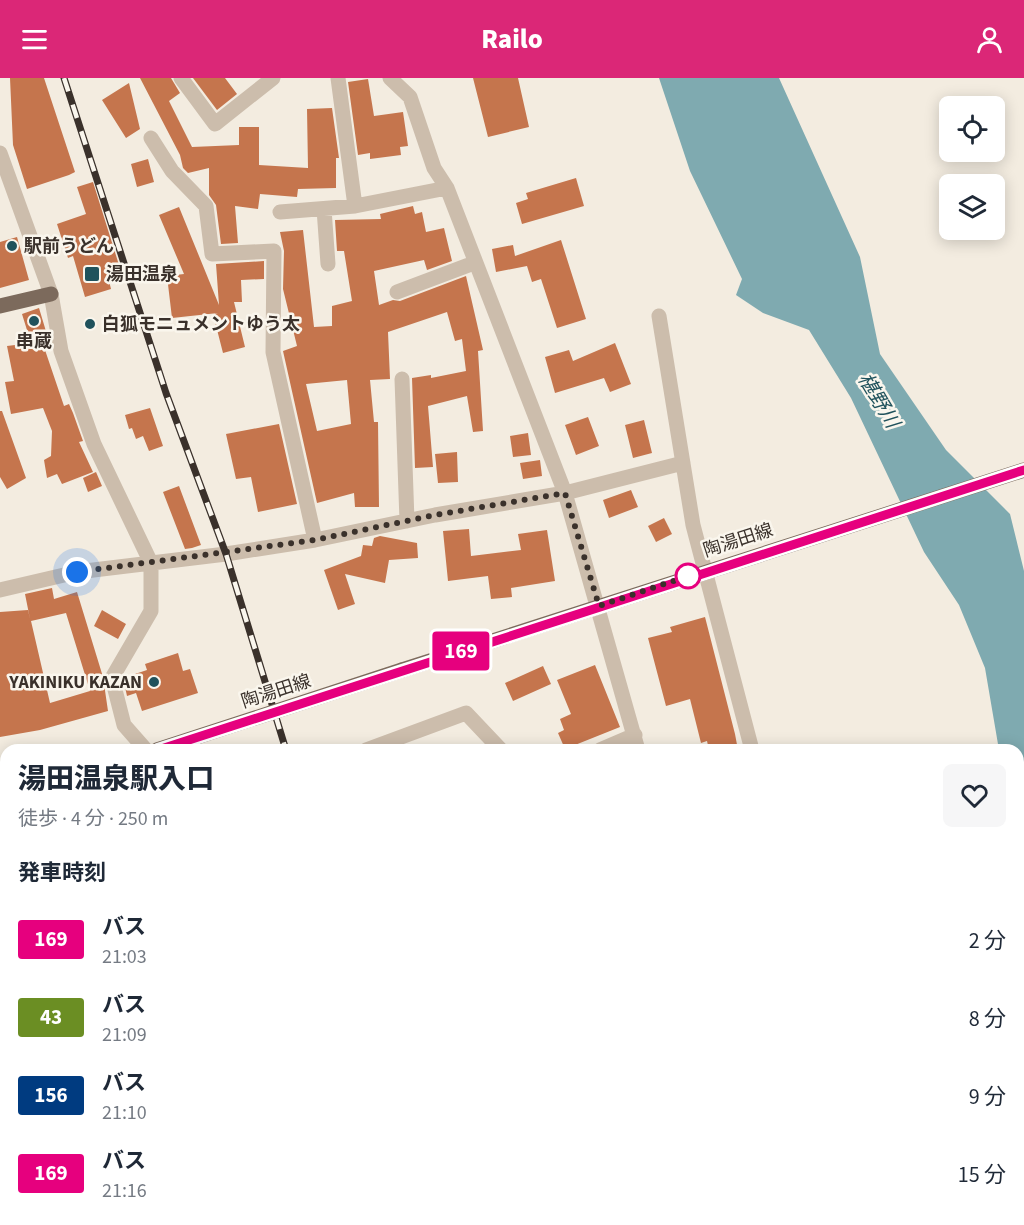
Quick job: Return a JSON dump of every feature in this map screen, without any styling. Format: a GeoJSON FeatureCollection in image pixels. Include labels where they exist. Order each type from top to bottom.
{"type":"FeatureCollection","features":[{"type":"Feature","properties":{"kind":"main road"},"geometry":{"type":"LineString","coordinates":[[0,306],[51,294]]}},
{"type":"Feature","properties":{"kind":"main road","name":"陶湯田線"},"geometry":{"type":"LineString","coordinates":[[176,744],[705,570],[1024,470]]}},
{"type":"Feature","properties":{"kind":"street"},"geometry":{"type":"LineString","coordinates":[[181,78],[215,124],[273,78]]}},
{"type":"Feature","properties":{"kind":"street"},"geometry":{"type":"LineString","coordinates":[[338,78],[355,206]]}},
{"type":"Feature","properties":{"kind":"street"},"geometry":{"type":"LineString","coordinates":[[390,78],[410,97],[434,168],[447,188],[474,263],[565,493],[636,742]]}},
{"type":"Feature","properties":{"kind":"street"},"geometry":{"type":"LineString","coordinates":[[151,138],[172,171],[206,206],[212,254],[274,251],[273,352],[315,540]]}},
{"type":"Feature","properties":{"kind":"street"},"geometry":{"type":"LineString","coordinates":[[0,153],[51,294],[61,351],[94,444],[151,563],[151,611],[112,678],[124,725],[141,744]]}},
{"type":"Feature","properties":{"kind":"street"},"geometry":{"type":"LineString","coordinates":[[280,212],[355,206],[447,188]]}},
{"type":"Feature","properties":{"kind":"street"},"geometry":{"type":"LineString","coordinates":[[324,208],[328,264]]}},
{"type":"Feature","properties":{"kind":"street"},"geometry":{"type":"LineString","coordinates":[[396,292],[474,263]]}},
{"type":"Feature","properties":{"kind":"street"},"geometry":{"type":"LineString","coordinates":[[659,316],[693,525],[750,744]]}},
{"type":"Feature","properties":{"kind":"street"},"geometry":{"type":"LineString","coordinates":[[402,379],[406,520]]}},
{"type":"Feature","properties":{"kind":"street"},"geometry":{"type":"LineString","coordinates":[[0,590],[77,572],[315,540],[406,520],[565,493],[683,462]]}},
{"type":"Feature","properties":{"kind":"street"},"geometry":{"type":"LineString","coordinates":[[382,744],[466,713],[495,744]]}},
{"type":"Feature","properties":{"kind":"water","name":"椹野川"},"geometry":{"type":"Polygon","coordinates":[[[659,78],[779,78],[860,257],[880,354],[946,450],[1010,514],[1024,571],[1024,744],[998,744],[985,668],[959,605],[924,552],[851,398],[809,330],[763,313],[736,295],[742,279],[690,171],[659,78]]]}},
{"type":"Feature","properties":{"kind":"building"},"geometry":{"type":"Polygon","coordinates":[[[10,78],[44,78],[75,172],[27,189],[13,145],[10,78]]]}},
{"type":"Feature","properties":{"kind":"building"},"geometry":{"type":"Polygon","coordinates":[[[140,78],[171,78],[180,93],[169,101],[192,147],[239,145],[239,127],[259,127],[259,165],[308,168],[307,109],[332,108],[339,158],[336,158],[336,188],[298,189],[297,197],[260,194],[258,209],[235,206],[238,243],[221,244],[216,205],[209,195],[209,168],[188,173],[183,168],[180,155],[140,78]]]}},
{"type":"Feature","properties":{"kind":"building"},"geometry":{"type":"Polygon","coordinates":[[[193,78],[225,78],[237,94],[217,110],[193,78]]]}},
{"type":"Feature","properties":{"kind":"building"},"geometry":{"type":"Polygon","coordinates":[[[473,78],[518,78],[529,127],[488,137],[473,78]]]}},
{"type":"Feature","properties":{"kind":"building"},"geometry":{"type":"Polygon","coordinates":[[[368,79],[374,116],[403,112],[408,146],[400,147],[401,155],[370,159],[370,153],[358,155],[348,82],[368,79]]]}},
{"type":"Feature","properties":{"kind":"building"},"geometry":{"type":"Polygon","coordinates":[[[129,83],[140,129],[126,138],[102,100],[129,83]]]}},
{"type":"Feature","properties":{"kind":"building"},"geometry":{"type":"Polygon","coordinates":[[[148,159],[154,182],[137,187],[131,164],[148,159]]]}},
{"type":"Feature","properties":{"kind":"building"},"geometry":{"type":"Polygon","coordinates":[[[576,178],[584,206],[522,224],[516,203],[528,199],[526,193],[576,178]]]}},
{"type":"Feature","properties":{"kind":"building"},"geometry":{"type":"Polygon","coordinates":[[[93,182],[119,265],[106,269],[111,289],[85,297],[73,256],[68,258],[57,224],[86,214],[77,187],[93,182]]]}},
{"type":"Feature","properties":{"kind":"building"},"geometry":{"type":"Polygon","coordinates":[[[413,206],[415,214],[422,212],[426,232],[444,228],[452,261],[427,270],[424,260],[374,271],[379,305],[393,300],[400,301],[466,276],[483,350],[478,351],[483,431],[473,432],[467,396],[428,406],[433,467],[415,468],[412,378],[431,375],[431,378],[466,371],[462,339],[455,341],[447,312],[388,332],[390,379],[370,380],[374,422],[378,422],[379,507],[355,507],[354,493],[317,503],[283,351],[297,346],[283,289],[284,251],[280,232],[303,230],[314,327],[332,326],[332,306],[352,301],[344,251],[337,251],[335,220],[381,219],[380,214],[413,206]],[[347,380],[306,384],[317,431],[351,424],[347,380]]]}},
{"type":"Feature","properties":{"kind":"building"},"geometry":{"type":"Polygon","coordinates":[[[179,207],[219,305],[216,264],[264,261],[264,279],[241,280],[242,302],[234,302],[245,347],[223,353],[213,314],[218,313],[172,318],[167,276],[184,274],[159,215],[179,207]]]}},
{"type":"Feature","properties":{"kind":"building"},"geometry":{"type":"Polygon","coordinates":[[[17,237],[29,280],[0,288],[0,242],[17,237]]]}},
{"type":"Feature","properties":{"kind":"building"},"geometry":{"type":"Polygon","coordinates":[[[561,240],[586,319],[557,328],[541,279],[532,282],[527,266],[496,272],[492,249],[513,245],[515,256],[561,240]]]}},
{"type":"Feature","properties":{"kind":"building"},"geometry":{"type":"Polygon","coordinates":[[[39,308],[51,348],[45,350],[64,406],[69,404],[73,413],[83,441],[79,442],[93,472],[62,484],[57,474],[47,478],[44,460],[51,456],[52,431],[43,408],[11,414],[5,382],[14,381],[7,346],[31,343],[22,314],[39,308]]]}},
{"type":"Feature","properties":{"kind":"building"},"geometry":{"type":"Polygon","coordinates":[[[615,343],[631,384],[610,392],[604,378],[555,393],[545,357],[569,350],[573,361],[615,343]]]}},
{"type":"Feature","properties":{"kind":"building"},"geometry":{"type":"Polygon","coordinates":[[[150,408],[163,446],[149,451],[143,436],[136,439],[132,428],[129,429],[125,415],[150,408]]]}},
{"type":"Feature","properties":{"kind":"building"},"geometry":{"type":"Polygon","coordinates":[[[0,411],[2,411],[26,478],[7,489],[0,477],[0,411]]]}},
{"type":"Feature","properties":{"kind":"building"},"geometry":{"type":"Polygon","coordinates":[[[588,417],[599,446],[576,455],[565,425],[588,417]]]}},
{"type":"Feature","properties":{"kind":"building"},"geometry":{"type":"Polygon","coordinates":[[[644,420],[652,453],[633,458],[625,425],[644,420]]]}},
{"type":"Feature","properties":{"kind":"building"},"geometry":{"type":"Polygon","coordinates":[[[279,424],[297,504],[258,512],[251,477],[236,479],[226,434],[279,424]]]}},
{"type":"Feature","properties":{"kind":"building"},"geometry":{"type":"Polygon","coordinates":[[[528,433],[531,455],[513,457],[510,436],[528,433]]]}},
{"type":"Feature","properties":{"kind":"building"},"geometry":{"type":"Polygon","coordinates":[[[457,452],[458,482],[438,483],[435,454],[457,452]]]}},
{"type":"Feature","properties":{"kind":"building"},"geometry":{"type":"Polygon","coordinates":[[[540,460],[542,476],[523,479],[520,463],[540,460]]]}},
{"type":"Feature","properties":{"kind":"building"},"geometry":{"type":"Polygon","coordinates":[[[96,472],[102,486],[88,492],[83,478],[96,472]]]}},
{"type":"Feature","properties":{"kind":"building"},"geometry":{"type":"Polygon","coordinates":[[[179,486],[201,545],[192,548],[185,549],[163,492],[179,486]]]}},
{"type":"Feature","properties":{"kind":"building"},"geometry":{"type":"Polygon","coordinates":[[[631,490],[638,507],[609,518],[603,500],[631,490]]]}},
{"type":"Feature","properties":{"kind":"building"},"geometry":{"type":"Polygon","coordinates":[[[664,518],[672,534],[656,542],[648,526],[664,518]]]}},
{"type":"Feature","properties":{"kind":"building"},"geometry":{"type":"Polygon","coordinates":[[[469,529],[471,556],[521,550],[518,534],[547,530],[555,581],[511,588],[512,597],[491,599],[488,576],[448,581],[443,531],[469,529]]]}},
{"type":"Feature","properties":{"kind":"building"},"geometry":{"type":"Polygon","coordinates":[[[380,536],[417,543],[418,558],[389,560],[385,583],[345,574],[355,604],[338,610],[324,570],[361,556],[363,545],[372,546],[374,538],[380,536]]]}},
{"type":"Feature","properties":{"kind":"building"},"geometry":{"type":"Polygon","coordinates":[[[52,588],[54,599],[77,592],[103,677],[108,711],[40,730],[0,737],[0,612],[28,610],[30,619],[25,594],[52,588]],[[66,613],[31,621],[50,703],[90,691],[66,613]]]}},
{"type":"Feature","properties":{"kind":"building"},"geometry":{"type":"Polygon","coordinates":[[[102,610],[126,624],[118,639],[94,626],[102,610]]]}},
{"type":"Feature","properties":{"kind":"building"},"geometry":{"type":"Polygon","coordinates":[[[705,617],[737,744],[708,744],[707,741],[701,743],[690,699],[666,706],[648,638],[672,632],[670,627],[705,617]]]}},
{"type":"Feature","properties":{"kind":"building"},"geometry":{"type":"Polygon","coordinates":[[[178,653],[183,671],[190,669],[198,693],[142,711],[136,693],[127,696],[123,678],[147,670],[145,664],[178,653]]]}},
{"type":"Feature","properties":{"kind":"building"},"geometry":{"type":"Polygon","coordinates":[[[595,665],[620,727],[578,744],[563,744],[558,733],[564,730],[560,719],[571,714],[557,680],[595,665]]]}},
{"type":"Feature","properties":{"kind":"building"},"geometry":{"type":"Polygon","coordinates":[[[543,666],[551,684],[513,701],[505,683],[543,666]]]}},
{"type":"Feature","properties":{"kind":"railway"},"geometry":{"type":"LineString","coordinates":[[64,78],[166,393],[226,554],[284,744]]}},
{"type":"Feature","properties":{"kind":"bus line","name":"169"},"geometry":{"type":"LineString","coordinates":[[176,744],[705,570],[1024,470]]}},
{"type":"Feature","properties":{"kind":"place","name":"駅前うどん"},"geometry":{"type":"Point","coordinates":[12,246]}},
{"type":"Feature","properties":{"kind":"place","name":"湯田温泉"},"geometry":{"type":"Point","coordinates":[92,274]}},
{"type":"Feature","properties":{"kind":"place","name":"串蔵"},"geometry":{"type":"Point","coordinates":[34,321]}},
{"type":"Feature","properties":{"kind":"place","name":"白狐モニュメントゆう太"},"geometry":{"type":"Point","coordinates":[90,324]}},
{"type":"Feature","properties":{"kind":"place","name":"YAKINIKU KAZAN"},"geometry":{"type":"Point","coordinates":[154,682]}},
{"type":"Feature","properties":{"kind":"route"},"geometry":{"type":"LineString","coordinates":[[77,572],[226,554],[315,540],[435,515],[565,493],[599,606],[688,576]]}}]}
